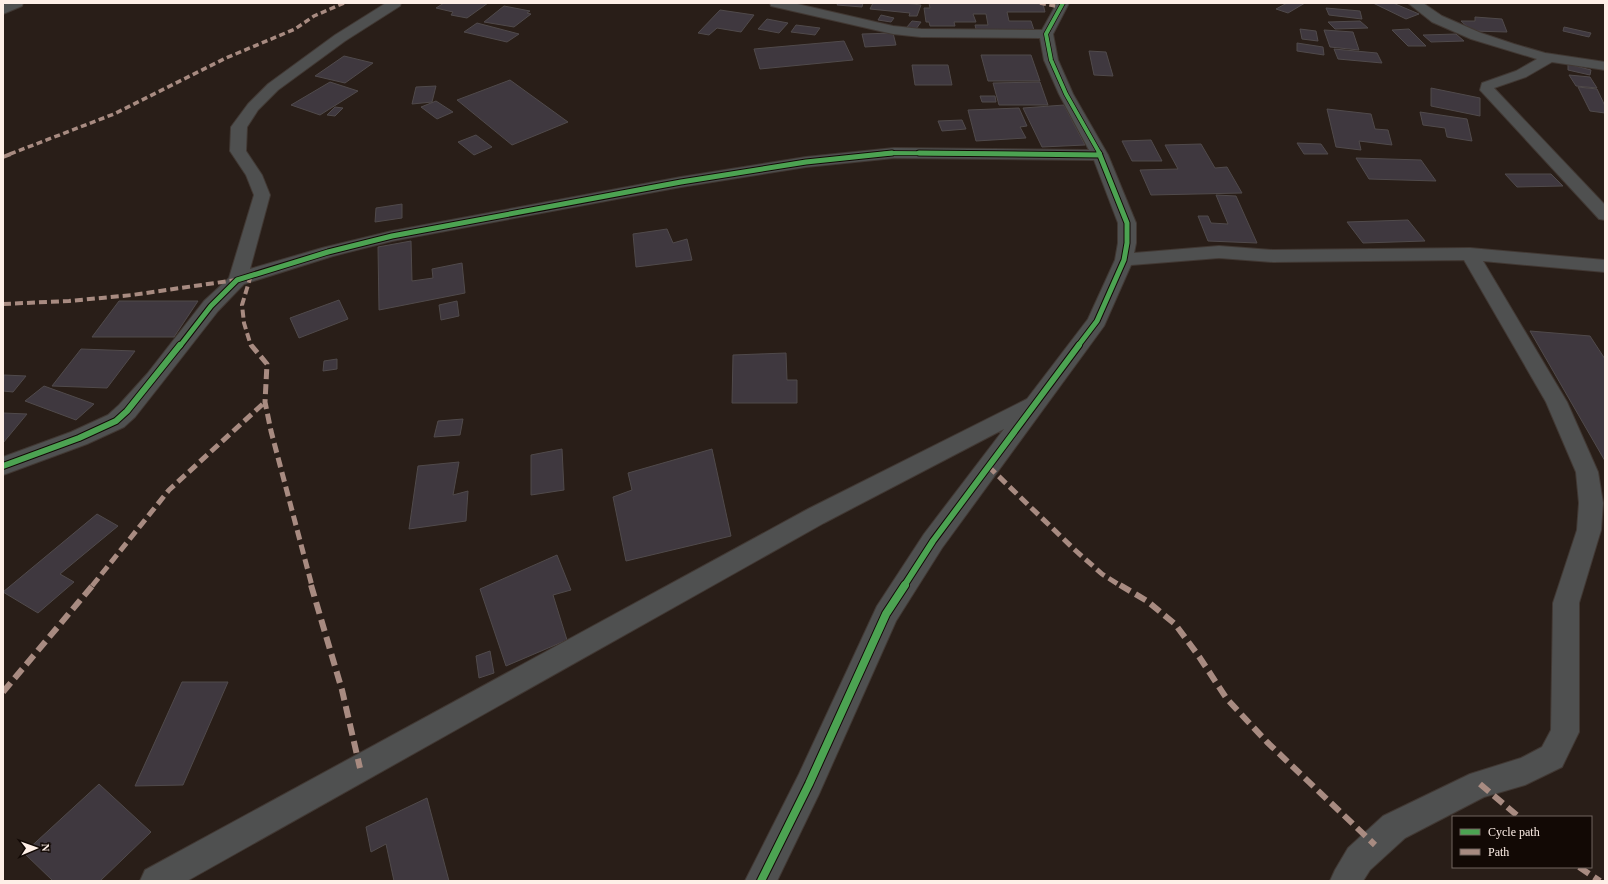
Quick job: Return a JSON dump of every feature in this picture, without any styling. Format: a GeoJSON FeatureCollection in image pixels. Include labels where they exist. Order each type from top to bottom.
{"type":"FeatureCollection","features":[{"type":"Feature","properties":{"kind":"street"},"geometry":{"type":"LineString","coordinates":[[237,280],[248,247],[262,194],[254,174],[238,151],[239,127],[253,107],[273,87],[340,38],[395,3]]}},
{"type":"Feature","properties":{"kind":"street"},"geometry":{"type":"LineString","coordinates":[[776,3],[893,30],[921,33],[1046,34]]}},
{"type":"Feature","properties":{"kind":"street"},"geometry":{"type":"LineString","coordinates":[[761,881],[809,784],[886,614],[933,541],[1097,321],[1124,260],[1127,243],[1127,223],[1100,155],[1066,94],[1051,60],[1046,34],[1063,3]]}},
{"type":"Feature","properties":{"kind":"street"},"geometry":{"type":"LineString","coordinates":[[1414,3],[1438,19],[1476,36],[1509,47],[1550,58],[1605,66]]}},
{"type":"Feature","properties":{"kind":"street"},"geometry":{"type":"LineString","coordinates":[[1550,58],[1521,74],[1487,86],[1487,90],[1605,215]]}},
{"type":"Feature","properties":{"kind":"street"},"geometry":{"type":"LineString","coordinates":[[3,466],[79,438],[116,421],[127,411],[154,379],[211,306],[237,280],[328,252],[392,236],[681,182],[806,162],[894,153],[1100,155]]}},
{"type":"Feature","properties":{"kind":"street"},"geometry":{"type":"LineString","coordinates":[[1124,260],[1219,252],[1273,256],[1470,254],[1605,266]]}},
{"type":"Feature","properties":{"kind":"street"},"geometry":{"type":"LineString","coordinates":[[1346,881],[1359,859],[1394,827],[1480,784],[1525,771],[1552,757],[1565,732],[1566,604],[1589,530],[1591,503],[1587,472],[1556,402],[1470,254]]}},
{"type":"Feature","properties":{"kind":"street"},"geometry":{"type":"LineString","coordinates":[[156,881],[816,516],[1034,404]]}},
{"type":"Feature","properties":{"kind":"building"},"geometry":{"type":"Polygon","coordinates":[[[444,3],[488,3],[467,18],[451,15],[453,12],[436,8],[444,3]]]}},
{"type":"Feature","properties":{"kind":"building"},"geometry":{"type":"Polygon","coordinates":[[[838,3],[863,3],[862,7],[837,5],[838,3]]]}},
{"type":"Feature","properties":{"kind":"building"},"geometry":{"type":"Polygon","coordinates":[[[873,3],[904,3],[921,5],[917,16],[909,16],[910,13],[870,9],[873,3]]]}},
{"type":"Feature","properties":{"kind":"building"},"geometry":{"type":"Polygon","coordinates":[[[929,3],[1043,4],[1045,12],[1007,12],[1009,21],[1031,21],[1035,33],[977,33],[975,25],[988,25],[986,14],[973,14],[976,22],[954,22],[955,26],[930,26],[929,22],[926,22],[924,8],[930,8],[929,3]]]}},
{"type":"Feature","properties":{"kind":"building"},"geometry":{"type":"Polygon","coordinates":[[[1287,3],[1305,3],[1288,13],[1276,9],[1287,3]]]}},
{"type":"Feature","properties":{"kind":"building"},"geometry":{"type":"Polygon","coordinates":[[[1373,3],[1393,3],[1419,14],[1406,19],[1373,3]]]}},
{"type":"Feature","properties":{"kind":"building"},"geometry":{"type":"Polygon","coordinates":[[[504,6],[530,11],[527,13],[531,14],[514,27],[484,22],[504,6]]]}},
{"type":"Feature","properties":{"kind":"building"},"geometry":{"type":"Polygon","coordinates":[[[1326,8],[1360,11],[1362,19],[1329,15],[1326,8]]]}},
{"type":"Feature","properties":{"kind":"building"},"geometry":{"type":"Polygon","coordinates":[[[720,10],[754,15],[741,32],[717,28],[709,35],[698,33],[720,10]]]}},
{"type":"Feature","properties":{"kind":"building"},"geometry":{"type":"Polygon","coordinates":[[[881,15],[894,18],[891,22],[878,20],[881,15]]]}},
{"type":"Feature","properties":{"kind":"building"},"geometry":{"type":"Polygon","coordinates":[[[1475,17],[1502,19],[1507,32],[1472,31],[1461,21],[1475,21],[1475,17]]]}},
{"type":"Feature","properties":{"kind":"building"},"geometry":{"type":"Polygon","coordinates":[[[767,19],[788,23],[779,33],[758,29],[767,19]]]}},
{"type":"Feature","properties":{"kind":"building"},"geometry":{"type":"Polygon","coordinates":[[[912,21],[921,22],[916,29],[907,27],[912,21]]]}},
{"type":"Feature","properties":{"kind":"building"},"geometry":{"type":"Polygon","coordinates":[[[1360,21],[1368,28],[1335,29],[1328,22],[1360,21]]]}},
{"type":"Feature","properties":{"kind":"building"},"geometry":{"type":"Polygon","coordinates":[[[477,23],[519,34],[507,42],[464,32],[477,23]]]}},
{"type":"Feature","properties":{"kind":"building"},"geometry":{"type":"Polygon","coordinates":[[[796,25],[820,28],[815,35],[791,32],[796,25]]]}},
{"type":"Feature","properties":{"kind":"building"},"geometry":{"type":"Polygon","coordinates":[[[1564,27],[1591,33],[1589,37],[1563,31],[1564,27]]]}},
{"type":"Feature","properties":{"kind":"building"},"geometry":{"type":"Polygon","coordinates":[[[1300,29],[1316,31],[1318,41],[1302,39],[1300,29]]]}},
{"type":"Feature","properties":{"kind":"building"},"geometry":{"type":"Polygon","coordinates":[[[1409,29],[1426,46],[1408,46],[1392,30],[1409,29]]]}},
{"type":"Feature","properties":{"kind":"building"},"geometry":{"type":"Polygon","coordinates":[[[1324,30],[1353,32],[1359,50],[1330,47],[1324,30]]]}},
{"type":"Feature","properties":{"kind":"building"},"geometry":{"type":"Polygon","coordinates":[[[893,33],[896,45],[865,47],[862,34],[893,33]]]}},
{"type":"Feature","properties":{"kind":"building"},"geometry":{"type":"Polygon","coordinates":[[[1456,34],[1464,41],[1431,42],[1423,35],[1456,34]]]}},
{"type":"Feature","properties":{"kind":"building"},"geometry":{"type":"Polygon","coordinates":[[[844,41],[853,60],[760,69],[754,49],[844,41]]]}},
{"type":"Feature","properties":{"kind":"building"},"geometry":{"type":"Polygon","coordinates":[[[1297,43],[1323,47],[1324,55],[1297,51],[1297,43]]]}},
{"type":"Feature","properties":{"kind":"building"},"geometry":{"type":"Polygon","coordinates":[[[1334,49],[1377,53],[1382,63],[1338,59],[1334,49]]]}},
{"type":"Feature","properties":{"kind":"building"},"geometry":{"type":"Polygon","coordinates":[[[1089,51],[1106,52],[1113,76],[1094,75],[1089,51]]]}},
{"type":"Feature","properties":{"kind":"building"},"geometry":{"type":"Polygon","coordinates":[[[981,55],[1031,55],[1040,81],[988,81],[981,55]]]}},
{"type":"Feature","properties":{"kind":"building"},"geometry":{"type":"Polygon","coordinates":[[[344,56],[373,63],[345,83],[315,76],[344,56]]]}},
{"type":"Feature","properties":{"kind":"building"},"geometry":{"type":"Polygon","coordinates":[[[1568,64],[1591,70],[1590,75],[1568,70],[1568,64]]]}},
{"type":"Feature","properties":{"kind":"building"},"geometry":{"type":"Polygon","coordinates":[[[912,65],[948,65],[952,85],[915,85],[912,65]]]}},
{"type":"Feature","properties":{"kind":"building"},"geometry":{"type":"Polygon","coordinates":[[[1569,75],[1590,77],[1597,88],[1576,86],[1569,75]]]}},
{"type":"Feature","properties":{"kind":"building"},"geometry":{"type":"Polygon","coordinates":[[[510,80],[568,122],[512,145],[457,100],[510,80]]]}},
{"type":"Feature","properties":{"kind":"building"},"geometry":{"type":"Polygon","coordinates":[[[330,82],[358,91],[320,115],[291,105],[330,82]]]}},
{"type":"Feature","properties":{"kind":"building"},"geometry":{"type":"Polygon","coordinates":[[[1040,82],[1048,105],[999,105],[993,83],[1040,82]]]}},
{"type":"Feature","properties":{"kind":"building"},"geometry":{"type":"Polygon","coordinates":[[[436,86],[432,102],[412,104],[416,87],[436,86]]]}},
{"type":"Feature","properties":{"kind":"building"},"geometry":{"type":"Polygon","coordinates":[[[1578,87],[1597,89],[1605,106],[1605,113],[1590,111],[1578,87]]]}},
{"type":"Feature","properties":{"kind":"building"},"geometry":{"type":"Polygon","coordinates":[[[1431,88],[1480,98],[1480,116],[1431,106],[1431,88]]]}},
{"type":"Feature","properties":{"kind":"building"},"geometry":{"type":"Polygon","coordinates":[[[980,96],[995,96],[996,102],[982,102],[980,96]]]}},
{"type":"Feature","properties":{"kind":"building"},"geometry":{"type":"Polygon","coordinates":[[[436,101],[453,112],[437,119],[421,107],[436,101]]]}},
{"type":"Feature","properties":{"kind":"building"},"geometry":{"type":"Polygon","coordinates":[[[1064,105],[1085,145],[1042,147],[1023,108],[1064,105]]]}},
{"type":"Feature","properties":{"kind":"building"},"geometry":{"type":"Polygon","coordinates":[[[335,107],[343,108],[335,116],[327,115],[335,107]]]}},
{"type":"Feature","properties":{"kind":"building"},"geometry":{"type":"Polygon","coordinates":[[[1019,108],[1027,126],[1020,127],[1026,138],[976,141],[968,110],[1019,108]]]}},
{"type":"Feature","properties":{"kind":"building"},"geometry":{"type":"Polygon","coordinates":[[[1327,109],[1371,114],[1375,129],[1388,130],[1392,145],[1359,141],[1361,150],[1336,147],[1327,109]]]}},
{"type":"Feature","properties":{"kind":"building"},"geometry":{"type":"Polygon","coordinates":[[[1420,112],[1467,119],[1472,141],[1447,137],[1445,128],[1423,125],[1420,112]]]}},
{"type":"Feature","properties":{"kind":"building"},"geometry":{"type":"Polygon","coordinates":[[[962,120],[966,129],[942,131],[938,121],[962,120]]]}},
{"type":"Feature","properties":{"kind":"building"},"geometry":{"type":"Polygon","coordinates":[[[476,135],[492,147],[474,155],[458,142],[476,135]]]}},
{"type":"Feature","properties":{"kind":"building"},"geometry":{"type":"Polygon","coordinates":[[[1151,140],[1162,161],[1132,161],[1122,141],[1151,140]]]}},
{"type":"Feature","properties":{"kind":"building"},"geometry":{"type":"Polygon","coordinates":[[[1297,143],[1321,144],[1328,154],[1304,154],[1297,143]]]}},
{"type":"Feature","properties":{"kind":"building"},"geometry":{"type":"Polygon","coordinates":[[[1201,144],[1215,168],[1227,167],[1242,193],[1151,195],[1140,170],[1178,169],[1165,145],[1201,144]]]}},
{"type":"Feature","properties":{"kind":"building"},"geometry":{"type":"Polygon","coordinates":[[[1356,158],[1421,160],[1436,181],[1369,179],[1356,158]]]}},
{"type":"Feature","properties":{"kind":"building"},"geometry":{"type":"Polygon","coordinates":[[[1505,174],[1551,174],[1563,186],[1517,187],[1505,174]]]}},
{"type":"Feature","properties":{"kind":"building"},"geometry":{"type":"Polygon","coordinates":[[[1216,195],[1236,196],[1257,243],[1208,241],[1198,216],[1208,216],[1211,223],[1228,224],[1216,195]]]}},
{"type":"Feature","properties":{"kind":"building"},"geometry":{"type":"Polygon","coordinates":[[[402,204],[402,218],[375,222],[376,208],[402,204]]]}},
{"type":"Feature","properties":{"kind":"building"},"geometry":{"type":"Polygon","coordinates":[[[1408,220],[1425,241],[1363,243],[1347,222],[1408,220]]]}},
{"type":"Feature","properties":{"kind":"building"},"geometry":{"type":"Polygon","coordinates":[[[667,229],[673,243],[687,239],[692,260],[636,267],[633,234],[667,229]]]}},
{"type":"Feature","properties":{"kind":"building"},"geometry":{"type":"Polygon","coordinates":[[[411,241],[412,281],[433,278],[432,269],[462,263],[465,293],[379,310],[378,247],[411,241]]]}},
{"type":"Feature","properties":{"kind":"building"},"geometry":{"type":"Polygon","coordinates":[[[339,300],[348,319],[299,338],[290,318],[339,300]]]}},
{"type":"Feature","properties":{"kind":"building"},"geometry":{"type":"Polygon","coordinates":[[[119,301],[198,301],[174,337],[92,337],[119,301]]]}},
{"type":"Feature","properties":{"kind":"building"},"geometry":{"type":"Polygon","coordinates":[[[457,301],[459,316],[441,320],[439,305],[457,301]]]}},
{"type":"Feature","properties":{"kind":"building"},"geometry":{"type":"Polygon","coordinates":[[[1530,331],[1590,336],[1605,359],[1605,461],[1530,331]]]}},
{"type":"Feature","properties":{"kind":"building"},"geometry":{"type":"Polygon","coordinates":[[[81,349],[135,351],[107,388],[52,386],[81,349]]]}},
{"type":"Feature","properties":{"kind":"building"},"geometry":{"type":"Polygon","coordinates":[[[786,353],[787,380],[797,380],[797,403],[732,403],[733,355],[786,353]]]}},
{"type":"Feature","properties":{"kind":"building"},"geometry":{"type":"Polygon","coordinates":[[[337,359],[337,369],[323,371],[324,361],[337,359]]]}},
{"type":"Feature","properties":{"kind":"building"},"geometry":{"type":"Polygon","coordinates":[[[4,375],[26,376],[13,392],[3,391],[4,375]]]}},
{"type":"Feature","properties":{"kind":"building"},"geometry":{"type":"Polygon","coordinates":[[[44,386],[94,404],[76,420],[25,401],[44,386]]]}},
{"type":"Feature","properties":{"kind":"building"},"geometry":{"type":"Polygon","coordinates":[[[3,413],[27,414],[3,443],[3,413]]]}},
{"type":"Feature","properties":{"kind":"building"},"geometry":{"type":"Polygon","coordinates":[[[463,419],[460,435],[434,437],[438,421],[463,419]]]}},
{"type":"Feature","properties":{"kind":"building"},"geometry":{"type":"Polygon","coordinates":[[[562,449],[564,490],[531,495],[531,455],[562,449]]]}},
{"type":"Feature","properties":{"kind":"building"},"geometry":{"type":"Polygon","coordinates":[[[712,449],[731,536],[626,561],[613,497],[632,490],[628,473],[712,449]]]}},
{"type":"Feature","properties":{"kind":"building"},"geometry":{"type":"Polygon","coordinates":[[[459,462],[453,495],[468,491],[466,521],[409,529],[418,466],[459,462]]]}},
{"type":"Feature","properties":{"kind":"building"},"geometry":{"type":"Polygon","coordinates":[[[97,514],[118,526],[60,574],[74,582],[38,613],[3,592],[97,514]]]}},
{"type":"Feature","properties":{"kind":"building"},"geometry":{"type":"Polygon","coordinates":[[[557,555],[571,590],[553,595],[567,640],[506,666],[480,589],[557,555]]]}},
{"type":"Feature","properties":{"kind":"building"},"geometry":{"type":"Polygon","coordinates":[[[490,651],[494,673],[479,678],[476,656],[490,651]]]}},
{"type":"Feature","properties":{"kind":"building"},"geometry":{"type":"Polygon","coordinates":[[[182,682],[228,682],[183,785],[135,786],[182,682]]]}},
{"type":"Feature","properties":{"kind":"building"},"geometry":{"type":"Polygon","coordinates":[[[99,784],[151,832],[100,881],[53,881],[24,853],[99,784]]]}},
{"type":"Feature","properties":{"kind":"building"},"geometry":{"type":"Polygon","coordinates":[[[427,798],[449,881],[394,881],[386,844],[371,852],[366,827],[427,798]]]}},
{"type":"Feature","properties":{"kind":"marked path"},"geometry":{"type":"LineString","coordinates":[[3,157],[114,114],[226,58],[295,29],[314,16],[344,3]]}},
{"type":"Feature","properties":{"kind":"marked path"},"geometry":{"type":"LineString","coordinates":[[1040,3],[1060,7]]}},
{"type":"Feature","properties":{"kind":"marked path"},"geometry":{"type":"LineString","coordinates":[[251,275],[242,305],[244,323],[251,346],[267,364],[265,402],[271,431],[321,621],[342,690],[360,768]]}},
{"type":"Feature","properties":{"kind":"marked path"},"geometry":{"type":"LineString","coordinates":[[3,304],[69,301],[132,295],[236,280]]}},
{"type":"Feature","properties":{"kind":"marked path"},"geometry":{"type":"LineString","coordinates":[[3,692],[103,573],[169,490],[265,402]]}},
{"type":"Feature","properties":{"kind":"marked path"},"geometry":{"type":"LineString","coordinates":[[988,466],[1102,574],[1147,601],[1175,624],[1198,655],[1227,699],[1267,742],[1375,845]]}},
{"type":"Feature","properties":{"kind":"marked path"},"geometry":{"type":"LineString","coordinates":[[1480,784],[1518,816]]}},
{"type":"Feature","properties":{"kind":"marked path"},"geometry":{"type":"LineString","coordinates":[[1580,868],[1600,881]]}},
{"type":"Feature","properties":{"kind":"cycle path"},"geometry":{"type":"LineString","coordinates":[[761,881],[809,784],[886,614],[933,541],[1097,321],[1124,260],[1127,243],[1127,223],[1100,155],[1066,94],[1051,60],[1046,34],[1063,3]]}},
{"type":"Feature","properties":{"kind":"cycle path"},"geometry":{"type":"LineString","coordinates":[[3,466],[79,438],[116,421],[127,411],[154,379],[211,306],[237,280],[328,252],[392,236],[681,182],[806,162],[894,153],[1100,155]]}}]}
